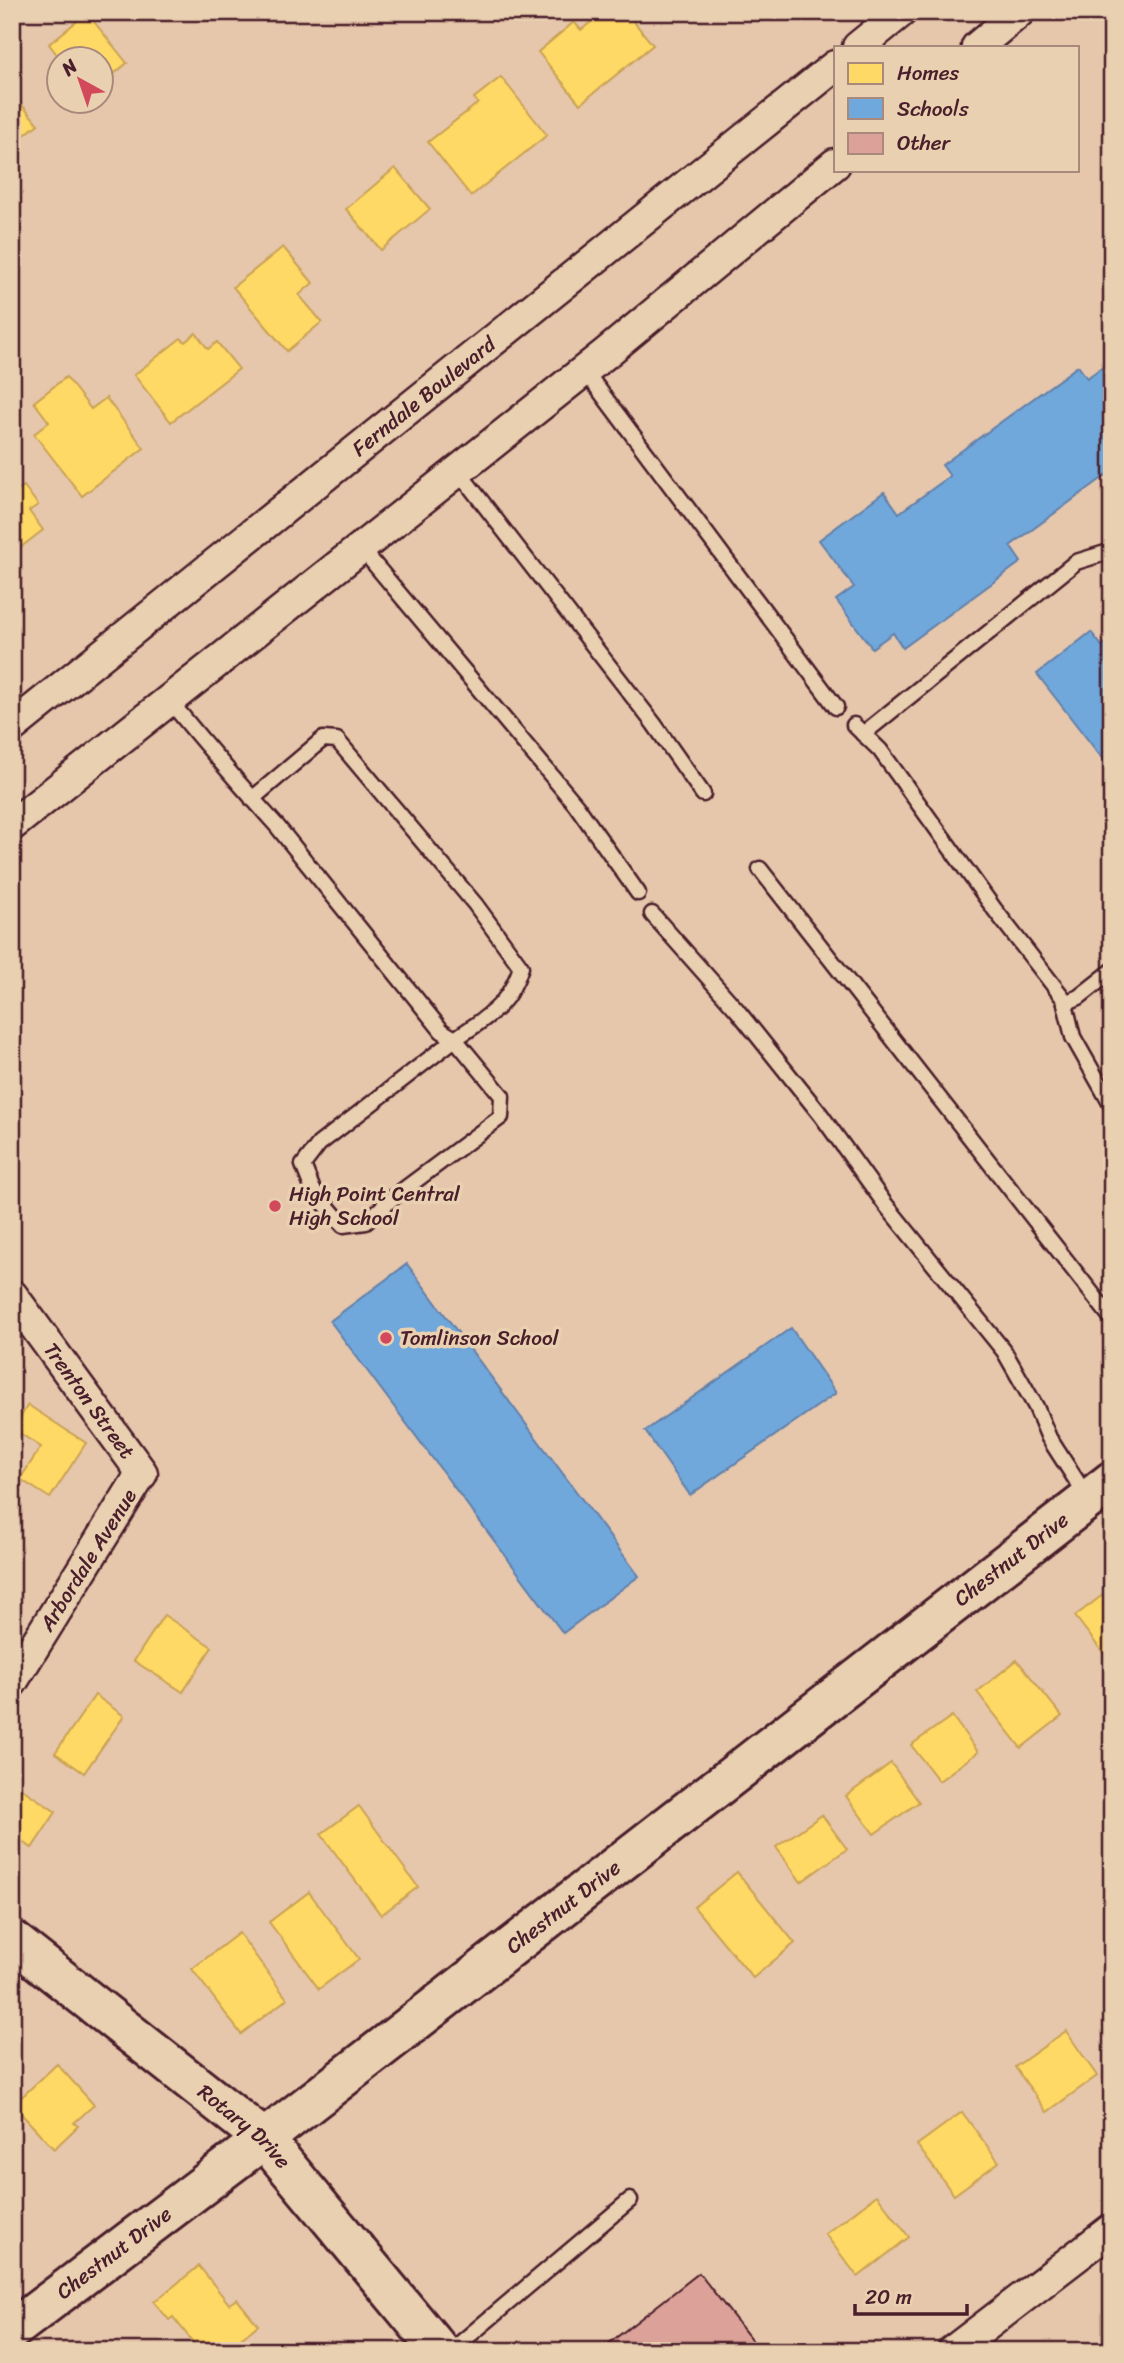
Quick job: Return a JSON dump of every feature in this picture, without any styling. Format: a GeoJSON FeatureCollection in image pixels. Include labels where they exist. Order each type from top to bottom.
{"type":"FeatureCollection","features":[{"type":"Feature","properties":{"kind":"street"},"geometry":{"type":"LineString","coordinates":[[859,46],[901,12]]}},
{"type":"Feature","properties":{"kind":"street"},"geometry":{"type":"LineString","coordinates":[[978,46],[1019,12]]}},
{"type":"Feature","properties":{"kind":"street","name":"Ferndale Boulevard"},"geometry":{"type":"LineString","coordinates":[[12,727],[834,67]]}},
{"type":"Feature","properties":{"kind":"street"},"geometry":{"type":"LineString","coordinates":[[12,825],[584,371],[834,165]]}},
{"type":"Feature","properties":{"kind":"street","name":"Trenton Street"},"geometry":{"type":"LineString","coordinates":[[12,1296],[142,1473]]}},
{"type":"Feature","properties":{"kind":"street","name":"Arbordale Avenue"},"geometry":{"type":"LineString","coordinates":[[12,1682],[142,1473]]}},
{"type":"Feature","properties":{"kind":"street","name":"Chestnut Drive"},"geometry":{"type":"LineString","coordinates":[[12,2330],[264,2139],[1100,1490]]}},
{"type":"Feature","properties":{"kind":"street","name":"Rotary Drive"},"geometry":{"type":"LineString","coordinates":[[12,1940],[264,2139],[440,2351]]}},
{"type":"Feature","properties":{"kind":"street"},"geometry":{"type":"LineString","coordinates":[[953,2351],[1112,2229]]}},
{"type":"Feature","properties":{"kind":"lane"},"geometry":{"type":"LineString","coordinates":[[584,371],[836,707]]}},
{"type":"Feature","properties":{"kind":"lane"},"geometry":{"type":"LineString","coordinates":[[458,471],[654,724],[703,794]]}},
{"type":"Feature","properties":{"kind":"lane"},"geometry":{"type":"LineString","coordinates":[[361,548],[576,805],[638,893]]}},
{"type":"Feature","properties":{"kind":"lane"},"geometry":{"type":"LineString","coordinates":[[1112,551],[1076,562],[859,729],[880,750],[995,910],[1064,999],[1073,1037],[1112,1106]]}},
{"type":"Feature","properties":{"kind":"lane"},"geometry":{"type":"LineString","coordinates":[[170,700],[442,1031],[455,1039],[502,1096],[501,1117],[395,1196],[366,1222],[343,1225],[313,1190],[303,1165],[319,1144],[455,1039],[497,1010],[514,987],[521,967],[475,904],[337,740],[323,739],[252,799]]}},
{"type":"Feature","properties":{"kind":"lane"},"geometry":{"type":"LineString","coordinates":[[760,869],[1112,1319]]}},
{"type":"Feature","properties":{"kind":"lane"},"geometry":{"type":"LineString","coordinates":[[652,914],[737,1010],[821,1115],[885,1204],[1004,1351],[1036,1407],[1049,1438],[1100,1490]]}},
{"type":"Feature","properties":{"kind":"lane"},"geometry":{"type":"LineString","coordinates":[[1065,1003],[1079,997],[1112,971]]}},
{"type":"Feature","properties":{"kind":"lane"},"geometry":{"type":"LineString","coordinates":[[450,2351],[630,2200]]}},
{"type":"Feature","properties":{"kind":"building: Homes"},"geometry":{"type":"Polygon","coordinates":[[[604,12],[626,12],[653,45],[580,104],[538,52],[574,22],[581,30],[604,12]]]}},
{"type":"Feature","properties":{"kind":"building: Homes"},"geometry":{"type":"Polygon","coordinates":[[[87,13],[113,46],[50,46],[49,44],[87,13]]]}},
{"type":"Feature","properties":{"kind":"building: Homes"},"geometry":{"type":"Polygon","coordinates":[[[116,49],[127,63],[116,72],[116,49]]]}},
{"type":"Feature","properties":{"kind":"building: Homes"},"geometry":{"type":"Polygon","coordinates":[[[501,77],[547,135],[471,196],[428,142],[478,103],[474,98],[501,77]]]}},
{"type":"Feature","properties":{"kind":"building: Homes"},"geometry":{"type":"Polygon","coordinates":[[[12,93],[38,124],[12,145],[12,93]]]}},
{"type":"Feature","properties":{"kind":"building: Homes"},"geometry":{"type":"Polygon","coordinates":[[[395,168],[430,209],[381,250],[346,209],[395,168]]]}},
{"type":"Feature","properties":{"kind":"building: Homes"},"geometry":{"type":"Polygon","coordinates":[[[283,247],[313,283],[299,295],[322,322],[287,351],[233,287],[283,247]]]}},
{"type":"Feature","properties":{"kind":"building: Homes"},"geometry":{"type":"Polygon","coordinates":[[[196,333],[208,349],[217,342],[239,369],[171,422],[134,375],[181,338],[185,342],[196,333]]]}},
{"type":"Feature","properties":{"kind":"building: Homes"},"geometry":{"type":"Polygon","coordinates":[[[66,377],[91,409],[106,398],[144,448],[82,496],[34,434],[49,422],[34,402],[66,377]]]}},
{"type":"Feature","properties":{"kind":"building: Homes"},"geometry":{"type":"Polygon","coordinates":[[[24,486],[38,505],[29,511],[43,530],[12,554],[12,495],[24,486]]]}},
{"type":"Feature","properties":{"kind":"building: Homes"},"geometry":{"type":"Polygon","coordinates":[[[28,1405],[86,1443],[50,1498],[20,1479],[41,1447],[13,1429],[28,1405]]]}},
{"type":"Feature","properties":{"kind":"building: Homes"},"geometry":{"type":"Polygon","coordinates":[[[1112,1588],[1112,1661],[1110,1662],[1075,1616],[1112,1588]]]}},
{"type":"Feature","properties":{"kind":"building: Homes"},"geometry":{"type":"Polygon","coordinates":[[[164,1615],[212,1647],[183,1692],[134,1661],[164,1615]]]}},
{"type":"Feature","properties":{"kind":"building: Homes"},"geometry":{"type":"Polygon","coordinates":[[[1017,1660],[1062,1716],[1021,1748],[977,1692],[1017,1660]]]}},
{"type":"Feature","properties":{"kind":"building: Homes"},"geometry":{"type":"Polygon","coordinates":[[[95,1695],[124,1716],[84,1773],[55,1753],[95,1695]]]}},
{"type":"Feature","properties":{"kind":"building: Homes"},"geometry":{"type":"Polygon","coordinates":[[[952,1716],[978,1752],[939,1781],[911,1745],[952,1716]]]}},
{"type":"Feature","properties":{"kind":"building: Homes"},"geometry":{"type":"Polygon","coordinates":[[[891,1763],[919,1802],[874,1834],[846,1796],[891,1763]]]}},
{"type":"Feature","properties":{"kind":"building: Homes"},"geometry":{"type":"Polygon","coordinates":[[[12,1782],[56,1812],[32,1848],[12,1835],[12,1782]]]}},
{"type":"Feature","properties":{"kind":"building: Homes"},"geometry":{"type":"Polygon","coordinates":[[[359,1806],[418,1887],[381,1915],[321,1834],[359,1806]]]}},
{"type":"Feature","properties":{"kind":"building: Homes"},"geometry":{"type":"Polygon","coordinates":[[[822,1815],[847,1849],[801,1882],[776,1847],[822,1815]]]}},
{"type":"Feature","properties":{"kind":"building: Homes"},"geometry":{"type":"Polygon","coordinates":[[[737,1872],[795,1943],[753,1978],[694,1907],[737,1872]]]}},
{"type":"Feature","properties":{"kind":"building: Homes"},"geometry":{"type":"Polygon","coordinates":[[[309,1892],[359,1959],[319,1989],[269,1922],[309,1892]]]}},
{"type":"Feature","properties":{"kind":"building: Homes"},"geometry":{"type":"Polygon","coordinates":[[[239,1933],[287,1999],[241,2034],[192,1969],[239,1933]]]}},
{"type":"Feature","properties":{"kind":"building: Homes"},"geometry":{"type":"Polygon","coordinates":[[[1066,2031],[1097,2076],[1047,2112],[1015,2067],[1066,2031]]]}},
{"type":"Feature","properties":{"kind":"building: Homes"},"geometry":{"type":"Polygon","coordinates":[[[57,2064],[94,2105],[74,2123],[78,2126],[54,2149],[13,2105],[57,2064]]]}},
{"type":"Feature","properties":{"kind":"building: Homes"},"geometry":{"type":"Polygon","coordinates":[[[962,2112],[999,2162],[954,2195],[917,2145],[962,2112]]]}},
{"type":"Feature","properties":{"kind":"building: Homes"},"geometry":{"type":"Polygon","coordinates":[[[877,2195],[909,2237],[858,2277],[825,2234],[877,2195]]]}},
{"type":"Feature","properties":{"kind":"building: Homes"},"geometry":{"type":"Polygon","coordinates":[[[199,2266],[229,2304],[237,2299],[258,2325],[226,2351],[200,2351],[173,2317],[169,2320],[154,2302],[199,2266]]]}},
{"type":"Feature","properties":{"kind":"building: Schools"},"geometry":{"type":"Polygon","coordinates":[[[1112,360],[1112,471],[1010,546],[1021,562],[903,648],[893,633],[872,648],[836,600],[854,587],[819,540],[884,492],[899,513],[950,476],[942,465],[1078,366],[1087,378],[1112,360]]]}},
{"type":"Feature","properties":{"kind":"building: Schools"},"geometry":{"type":"Polygon","coordinates":[[[1091,632],[1102,646],[1112,638],[1112,771],[1037,674],[1091,632]]]}},
{"type":"Feature","properties":{"kind":"building: Schools"},"geometry":{"type":"Polygon","coordinates":[[[407,1264],[639,1576],[563,1633],[330,1321],[407,1264]]]}},
{"type":"Feature","properties":{"kind":"building: Schools"},"geometry":{"type":"Polygon","coordinates":[[[791,1328],[836,1393],[690,1495],[645,1431],[791,1328]]]}},
{"type":"Feature","properties":{"kind":"building: Other"},"geometry":{"type":"Polygon","coordinates":[[[699,2273],[754,2343],[745,2351],[599,2351],[699,2273]]]}},
{"type":"Feature","properties":{"kind":"place","name":"High Point Central High School"},"geometry":{"type":"Point","coordinates":[275,1206]}},
{"type":"Feature","properties":{"kind":"place","name":"Tomlinson School"},"geometry":{"type":"Point","coordinates":[386,1338]}}]}
